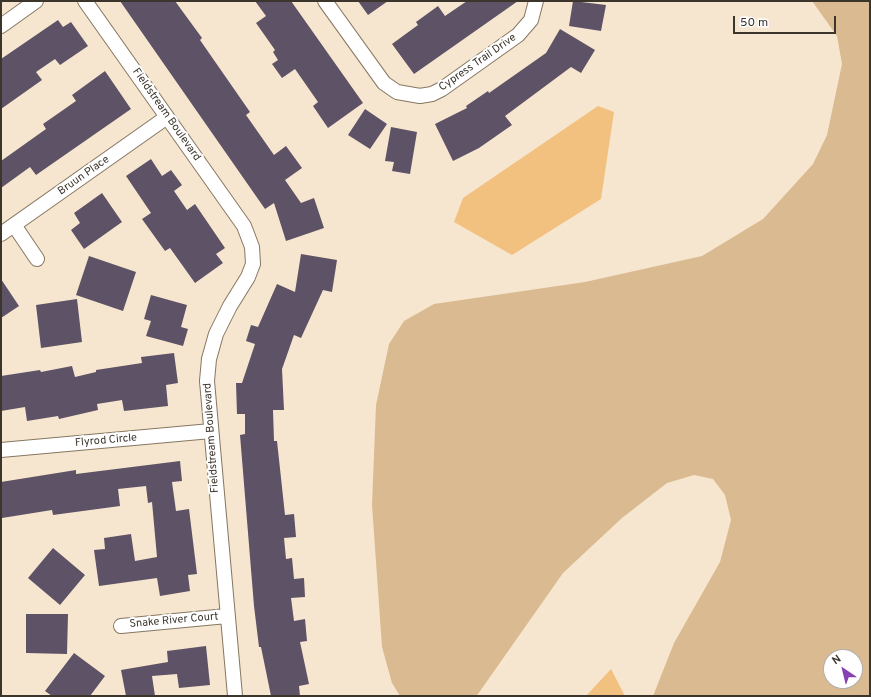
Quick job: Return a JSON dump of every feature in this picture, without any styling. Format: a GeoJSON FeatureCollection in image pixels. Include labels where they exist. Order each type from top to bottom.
{"type":"FeatureCollection","features":[{"type":"Feature","properties":{"kind":"street"},"geometry":{"type":"LineString","coordinates":[[1,26],[36,1]]}},
{"type":"Feature","properties":{"kind":"street","name":"Fieldstream Boulevard"},"geometry":{"type":"LineString","coordinates":[[85,1],[244,226],[252,247],[252,264],[248,277],[221,323],[209,359],[207,392],[235,696]]}},
{"type":"Feature","properties":{"kind":"street","name":"Cypress Trail Drive"},"geometry":{"type":"LineString","coordinates":[[325,1],[384,83],[401,94],[420,96],[432,94],[442,89],[518,35],[531,20],[536,1]]}},
{"type":"Feature","properties":{"kind":"street","name":"Bruun Place"},"geometry":{"type":"LineString","coordinates":[[1,234],[167,117]]}},
{"type":"Feature","properties":{"kind":"street"},"geometry":{"type":"LineString","coordinates":[[14,226],[37,259]]}},
{"type":"Feature","properties":{"kind":"street","name":"Flyrod Circle"},"geometry":{"type":"LineString","coordinates":[[1,450],[211,431]]}},
{"type":"Feature","properties":{"kind":"street","name":"Snake River Court"},"geometry":{"type":"LineString","coordinates":[[121,626],[227,616]]}},
{"type":"Feature","properties":{"kind":"shaded area"},"geometry":{"type":"Polygon","coordinates":[[[812,1],[870,1],[870,696],[653,696],[674,643],[720,562],[731,520],[725,495],[713,479],[694,475],[667,483],[622,518],[563,573],[478,694],[475,696],[400,696],[392,683],[382,647],[372,505],[376,405],[389,344],[404,321],[434,304],[585,282],[702,256],[763,219],[813,164],[827,135],[842,64],[837,36],[812,1]]]}},
{"type":"Feature","properties":{"kind":"shaded area"},"geometry":{"type":"Polygon","coordinates":[[[598,106],[614,112],[601,199],[512,255],[454,222],[463,198],[598,106]]]}},
{"type":"Feature","properties":{"kind":"shaded area"},"geometry":{"type":"Polygon","coordinates":[[[611,669],[625,696],[586,696],[611,669]]]}},
{"type":"Feature","properties":{"kind":"building"},"geometry":{"type":"Polygon","coordinates":[[[120,1],[175,1],[202,38],[200,40],[250,112],[246,115],[274,155],[286,146],[302,168],[285,180],[301,203],[314,198],[324,228],[286,241],[274,203],[265,209],[120,1]]]}},
{"type":"Feature","properties":{"kind":"building"},"geometry":{"type":"Polygon","coordinates":[[[255,1],[291,1],[363,103],[328,128],[313,106],[318,102],[295,69],[282,78],[272,64],[278,60],[273,52],[275,50],[256,23],[266,16],[255,1]]]}},
{"type":"Feature","properties":{"kind":"building"},"geometry":{"type":"Polygon","coordinates":[[[358,1],[388,1],[368,15],[358,1]]]}},
{"type":"Feature","properties":{"kind":"building"},"geometry":{"type":"Polygon","coordinates":[[[467,1],[518,1],[414,74],[392,44],[418,25],[416,22],[438,6],[445,16],[467,1]]]}},
{"type":"Feature","properties":{"kind":"building"},"geometry":{"type":"Polygon","coordinates":[[[573,1],[606,5],[601,31],[569,26],[573,1]]]}},
{"type":"Feature","properties":{"kind":"building"},"geometry":{"type":"Polygon","coordinates":[[[58,20],[63,27],[71,22],[88,46],[60,65],[55,59],[36,72],[42,80],[1,109],[1,59],[58,20]]]}},
{"type":"Feature","properties":{"kind":"building"},"geometry":{"type":"Polygon","coordinates":[[[560,29],[595,50],[581,73],[571,67],[505,116],[512,125],[479,148],[453,161],[435,124],[467,108],[466,106],[488,91],[489,93],[546,53],[560,29]]]}},
{"type":"Feature","properties":{"kind":"building"},"geometry":{"type":"Polygon","coordinates":[[[105,71],[131,109],[36,175],[30,167],[1,188],[1,161],[46,129],[43,124],[76,101],[72,95],[105,71]]]}},
{"type":"Feature","properties":{"kind":"building"},"geometry":{"type":"Polygon","coordinates":[[[365,109],[387,124],[370,149],[348,135],[365,109]]]}},
{"type":"Feature","properties":{"kind":"building"},"geometry":{"type":"Polygon","coordinates":[[[391,127],[417,132],[410,174],[392,171],[394,162],[385,161],[391,127]]]}},
{"type":"Feature","properties":{"kind":"building"},"geometry":{"type":"Polygon","coordinates":[[[151,159],[162,176],[171,170],[182,185],[174,191],[187,210],[195,204],[225,248],[216,254],[223,263],[195,283],[170,248],[165,251],[142,219],[151,213],[126,176],[151,159]]]}},
{"type":"Feature","properties":{"kind":"building"},"geometry":{"type":"Polygon","coordinates":[[[102,193],[122,222],[84,249],[71,230],[80,223],[74,213],[102,193]]]}},
{"type":"Feature","properties":{"kind":"building"},"geometry":{"type":"Polygon","coordinates":[[[301,254],[337,260],[332,292],[323,290],[301,338],[294,335],[282,369],[284,410],[273,410],[274,441],[277,441],[285,515],[294,514],[296,537],[284,538],[286,559],[292,558],[294,579],[304,578],[305,597],[291,598],[294,621],[305,619],[307,641],[300,642],[309,684],[299,686],[300,696],[271,696],[261,647],[259,647],[254,606],[240,435],[245,434],[245,414],[237,414],[236,383],[242,383],[255,344],[246,341],[251,325],[258,327],[277,284],[295,292],[301,254]]]}},
{"type":"Feature","properties":{"kind":"building"},"geometry":{"type":"Polygon","coordinates":[[[89,256],[136,272],[123,311],[76,295],[89,256]]]}},
{"type":"Feature","properties":{"kind":"building"},"geometry":{"type":"Polygon","coordinates":[[[1,279],[19,306],[1,318],[1,279]]]}},
{"type":"Feature","properties":{"kind":"building"},"geometry":{"type":"Polygon","coordinates":[[[151,295],[187,305],[181,327],[188,329],[183,346],[146,336],[151,321],[144,319],[151,295]]]}},
{"type":"Feature","properties":{"kind":"building"},"geometry":{"type":"Polygon","coordinates":[[[77,299],[82,342],[41,348],[36,305],[77,299]]]}},
{"type":"Feature","properties":{"kind":"building"},"geometry":{"type":"Polygon","coordinates":[[[174,353],[178,383],[166,385],[168,406],[124,411],[122,400],[97,404],[98,410],[59,419],[58,416],[27,421],[25,407],[1,411],[1,376],[40,370],[41,372],[72,366],[75,377],[96,372],[96,370],[142,363],[141,357],[174,353]]]}},
{"type":"Feature","properties":{"kind":"building"},"geometry":{"type":"Polygon","coordinates":[[[180,461],[182,481],[172,482],[176,511],[189,509],[197,574],[188,575],[190,591],[160,596],[157,578],[99,586],[94,550],[105,549],[104,538],[131,534],[135,561],[157,557],[152,502],[148,503],[146,486],[118,489],[120,506],[53,515],[52,510],[2,518],[1,482],[76,470],[76,474],[180,461]]]}},
{"type":"Feature","properties":{"kind":"building"},"geometry":{"type":"Polygon","coordinates":[[[53,548],[85,575],[60,605],[28,578],[53,548]]]}},
{"type":"Feature","properties":{"kind":"building"},"geometry":{"type":"Polygon","coordinates":[[[26,614],[68,614],[67,654],[26,653],[26,614]]]}},
{"type":"Feature","properties":{"kind":"building"},"geometry":{"type":"Polygon","coordinates":[[[206,646],[210,685],[179,688],[177,674],[152,676],[155,696],[126,696],[121,670],[168,662],[167,651],[206,646]]]}},
{"type":"Feature","properties":{"kind":"building"},"geometry":{"type":"Polygon","coordinates":[[[74,653],[105,676],[90,696],[52,696],[45,691],[74,653]]]}}]}
